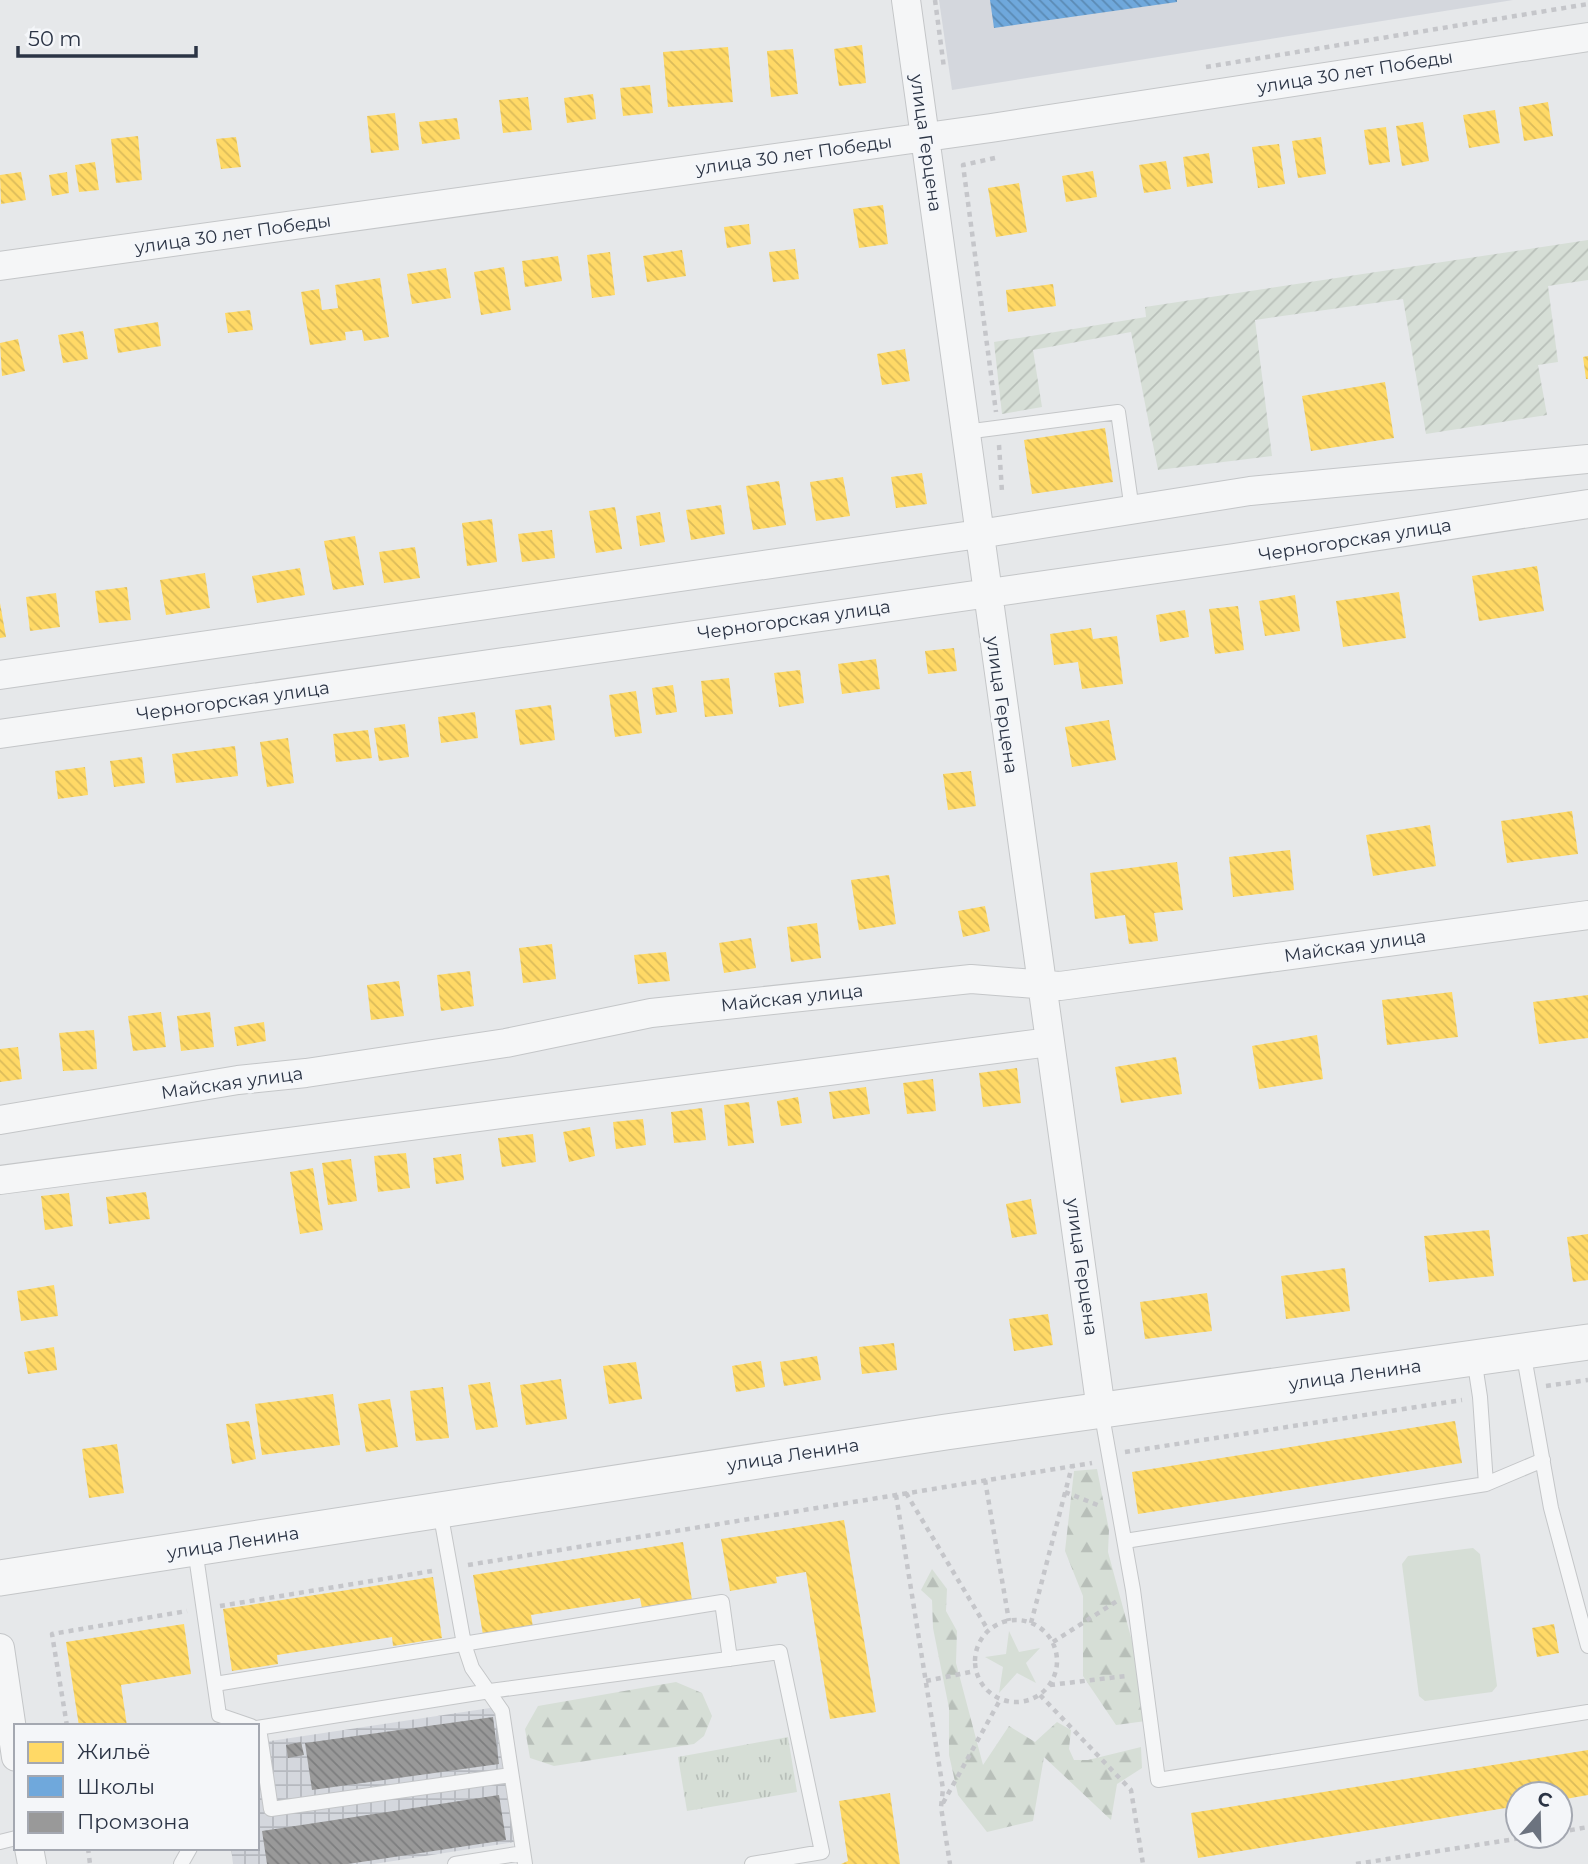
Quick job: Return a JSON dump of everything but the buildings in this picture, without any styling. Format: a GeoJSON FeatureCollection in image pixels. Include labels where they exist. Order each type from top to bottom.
{"type":"FeatureCollection","features":[{"type":"Feature","properties":{"kind":"street","name":"улица Герцена"},"geometry":{"type":"LineString","coordinates":[[906,0],[1101,1410]]}},
{"type":"Feature","properties":{"kind":"street","name":"улица 30 лет Победы"},"geometry":{"type":"LineString","coordinates":[[0,266],[926,137],[1588,37]]}},
{"type":"Feature","properties":{"kind":"street"},"geometry":{"type":"LineString","coordinates":[[0,675],[979,534],[1250,491],[1588,459]]}},
{"type":"Feature","properties":{"kind":"street","name":"Черногорская улица"},"geometry":{"type":"LineString","coordinates":[[0,734],[1588,504]]}},
{"type":"Feature","properties":{"kind":"street","name":"Майская улица"},"geometry":{"type":"LineString","coordinates":[[0,1120],[238,1080],[306,1073],[481,1047],[652,1013],[971,979],[1060,986],[1588,915]]}},
{"type":"Feature","properties":{"kind":"street"},"geometry":{"type":"LineString","coordinates":[[0,1180],[1050,1042]]}},
{"type":"Feature","properties":{"kind":"street","name":"улица Ленина"},"geometry":{"type":"LineString","coordinates":[[0,1578],[1101,1410],[1588,1342]]}},
{"type":"Feature","properties":{"kind":"street"},"geometry":{"type":"LineString","coordinates":[[0,1648],[10,1749]]}},
{"type":"Feature","properties":{"kind":"lane"},"geometry":{"type":"LineString","coordinates":[[965,432],[1118,412],[1132,510]]}},
{"type":"Feature","properties":{"kind":"lane"},"geometry":{"type":"LineString","coordinates":[[1523,1351],[1550,1508],[1588,1646]]}},
{"type":"Feature","properties":{"kind":"lane"},"geometry":{"type":"LineString","coordinates":[[1474,1358],[1480,1397],[1486,1484]]}},
{"type":"Feature","properties":{"kind":"lane"},"geometry":{"type":"LineString","coordinates":[[1101,1410],[1133,1590],[1158,1780],[1588,1712]]}},
{"type":"Feature","properties":{"kind":"lane"},"geometry":{"type":"LineString","coordinates":[[1125,1541],[1486,1484],[1543,1460]]}},
{"type":"Feature","properties":{"kind":"lane"},"geometry":{"type":"LineString","coordinates":[[440,1511],[464,1644],[472,1668],[502,1711],[524,1858],[455,1864]]}},
{"type":"Feature","properties":{"kind":"lane"},"geometry":{"type":"LineString","coordinates":[[195,1549],[219,1715],[247,1724]]}},
{"type":"Feature","properties":{"kind":"lane"},"geometry":{"type":"LineString","coordinates":[[215,1684],[722,1602],[730,1659]]}},
{"type":"Feature","properties":{"kind":"lane"},"geometry":{"type":"LineString","coordinates":[[259,1727],[490,1691],[780,1653],[822,1852],[752,1864]]}},
{"type":"Feature","properties":{"kind":"lane"},"geometry":{"type":"LineString","coordinates":[[259,1743],[271,1809],[511,1775]]}},
{"type":"Feature","properties":{"kind":"path"},"geometry":{"type":"LineString","coordinates":[[934,0],[946,81]]}},
{"type":"Feature","properties":{"kind":"path"},"geometry":{"type":"LineString","coordinates":[[1192,69],[1588,4]]}},
{"type":"Feature","properties":{"kind":"path"},"geometry":{"type":"LineString","coordinates":[[963,164],[995,158]]}},
{"type":"Feature","properties":{"kind":"path"},"geometry":{"type":"LineString","coordinates":[[1529,1389],[1588,1380]]}},
{"type":"Feature","properties":{"kind":"path"},"geometry":{"type":"LineString","coordinates":[[988,1630],[906,1493],[1480,1397]]}},
{"type":"Feature","properties":{"kind":"path"},"geometry":{"type":"LineString","coordinates":[[1031,1623],[1072,1466]]}},
{"type":"Feature","properties":{"kind":"path"},"geometry":{"type":"LineString","coordinates":[[985,1480],[1009,1620]]}},
{"type":"Feature","properties":{"kind":"path"},"geometry":{"type":"LineString","coordinates":[[1065,1492],[1121,1514]]}},
{"type":"Feature","properties":{"kind":"path"},"geometry":{"type":"LineString","coordinates":[[896,1495],[943,1789],[941,1807],[950,1864]]}},
{"type":"Feature","properties":{"kind":"path"},"geometry":{"type":"LineString","coordinates":[[1053,1642],[1133,1590]]}},
{"type":"Feature","properties":{"kind":"path"},"geometry":{"type":"LineString","coordinates":[[1009,1620],[1031,1623],[1040,1627],[1053,1642],[1057,1664],[1050,1685],[1040,1695],[1020,1703],[1000,1700],[984,1688],[975,1671],[976,1649],[988,1630],[1009,1620]]}},
{"type":"Feature","properties":{"kind":"path"},"geometry":{"type":"LineString","coordinates":[[926,1681],[975,1671]]}},
{"type":"Feature","properties":{"kind":"path"},"geometry":{"type":"LineString","coordinates":[[1050,1685],[1144,1674]]}},
{"type":"Feature","properties":{"kind":"path"},"geometry":{"type":"LineString","coordinates":[[1040,1695],[1131,1790],[1143,1864]]}},
{"type":"Feature","properties":{"kind":"path"},"geometry":{"type":"LineString","coordinates":[[941,1807],[1000,1700]]}},
{"type":"Feature","properties":{"kind":"path"},"geometry":{"type":"LineString","coordinates":[[1356,1864],[1504,1841]]}},
{"type":"Feature","properties":{"kind":"shaded area"},"geometry":{"type":"Polygon","coordinates":[[[939,0],[1513,0],[952,90],[939,0]]]}},
{"type":"Feature","properties":{"kind":"shaded area"},"geometry":{"type":"Polygon","coordinates":[[[497,1707],[514,1842],[374,1864],[233,1864],[231,1850],[259,1850],[259,1743],[497,1707]]]}},
{"type":"Feature","properties":{"kind":"green space"},"geometry":{"type":"Polygon","coordinates":[[[1588,240],[1588,280],[1548,286],[1558,362],[1538,365],[1547,415],[1426,434],[1403,299],[1255,320],[1272,456],[1158,470],[1131,332],[1033,350],[1042,407],[1002,414],[994,342],[1146,317],[1145,307],[1588,240]]]}},
{"type":"Feature","properties":{"kind":"green space"},"geometry":{"type":"Polygon","coordinates":[[[1097,1469],[1109,1530],[1108,1552],[1143,1682],[1146,1721],[1116,1725],[1083,1676],[1083,1596],[1065,1551],[1074,1471],[1097,1469]]]}},
{"type":"Feature","properties":{"kind":"green space"},"geometry":{"type":"Polygon","coordinates":[[[1473,1548],[1480,1554],[1497,1686],[1492,1692],[1425,1701],[1419,1696],[1402,1564],[1408,1556],[1473,1548]]]}},
{"type":"Feature","properties":{"kind":"green space"},"geometry":{"type":"Polygon","coordinates":[[[932,1569],[947,1589],[946,1611],[957,1631],[956,1663],[983,1765],[1009,1726],[1035,1742],[1057,1722],[1071,1730],[1069,1749],[1074,1760],[1088,1760],[1141,1747],[1142,1768],[1117,1784],[1111,1820],[1044,1757],[1033,1821],[987,1832],[958,1795],[949,1755],[949,1708],[933,1628],[932,1600],[921,1590],[932,1569]]]}},
{"type":"Feature","properties":{"kind":"green space"},"geometry":{"type":"Polygon","coordinates":[[[1009,1631],[1019,1652],[1040,1648],[1026,1663],[1036,1683],[1017,1673],[999,1693],[1003,1667],[985,1657],[1006,1654],[1009,1631]]]}},
{"type":"Feature","properties":{"kind":"green space"},"geometry":{"type":"Polygon","coordinates":[[[676,1682],[702,1693],[712,1716],[704,1736],[694,1744],[554,1766],[530,1758],[525,1729],[538,1706],[676,1682]]]}},
{"type":"Feature","properties":{"kind":"green space"},"geometry":{"type":"Polygon","coordinates":[[[788,1737],[797,1792],[687,1811],[678,1757],[788,1737]]]}}]}
